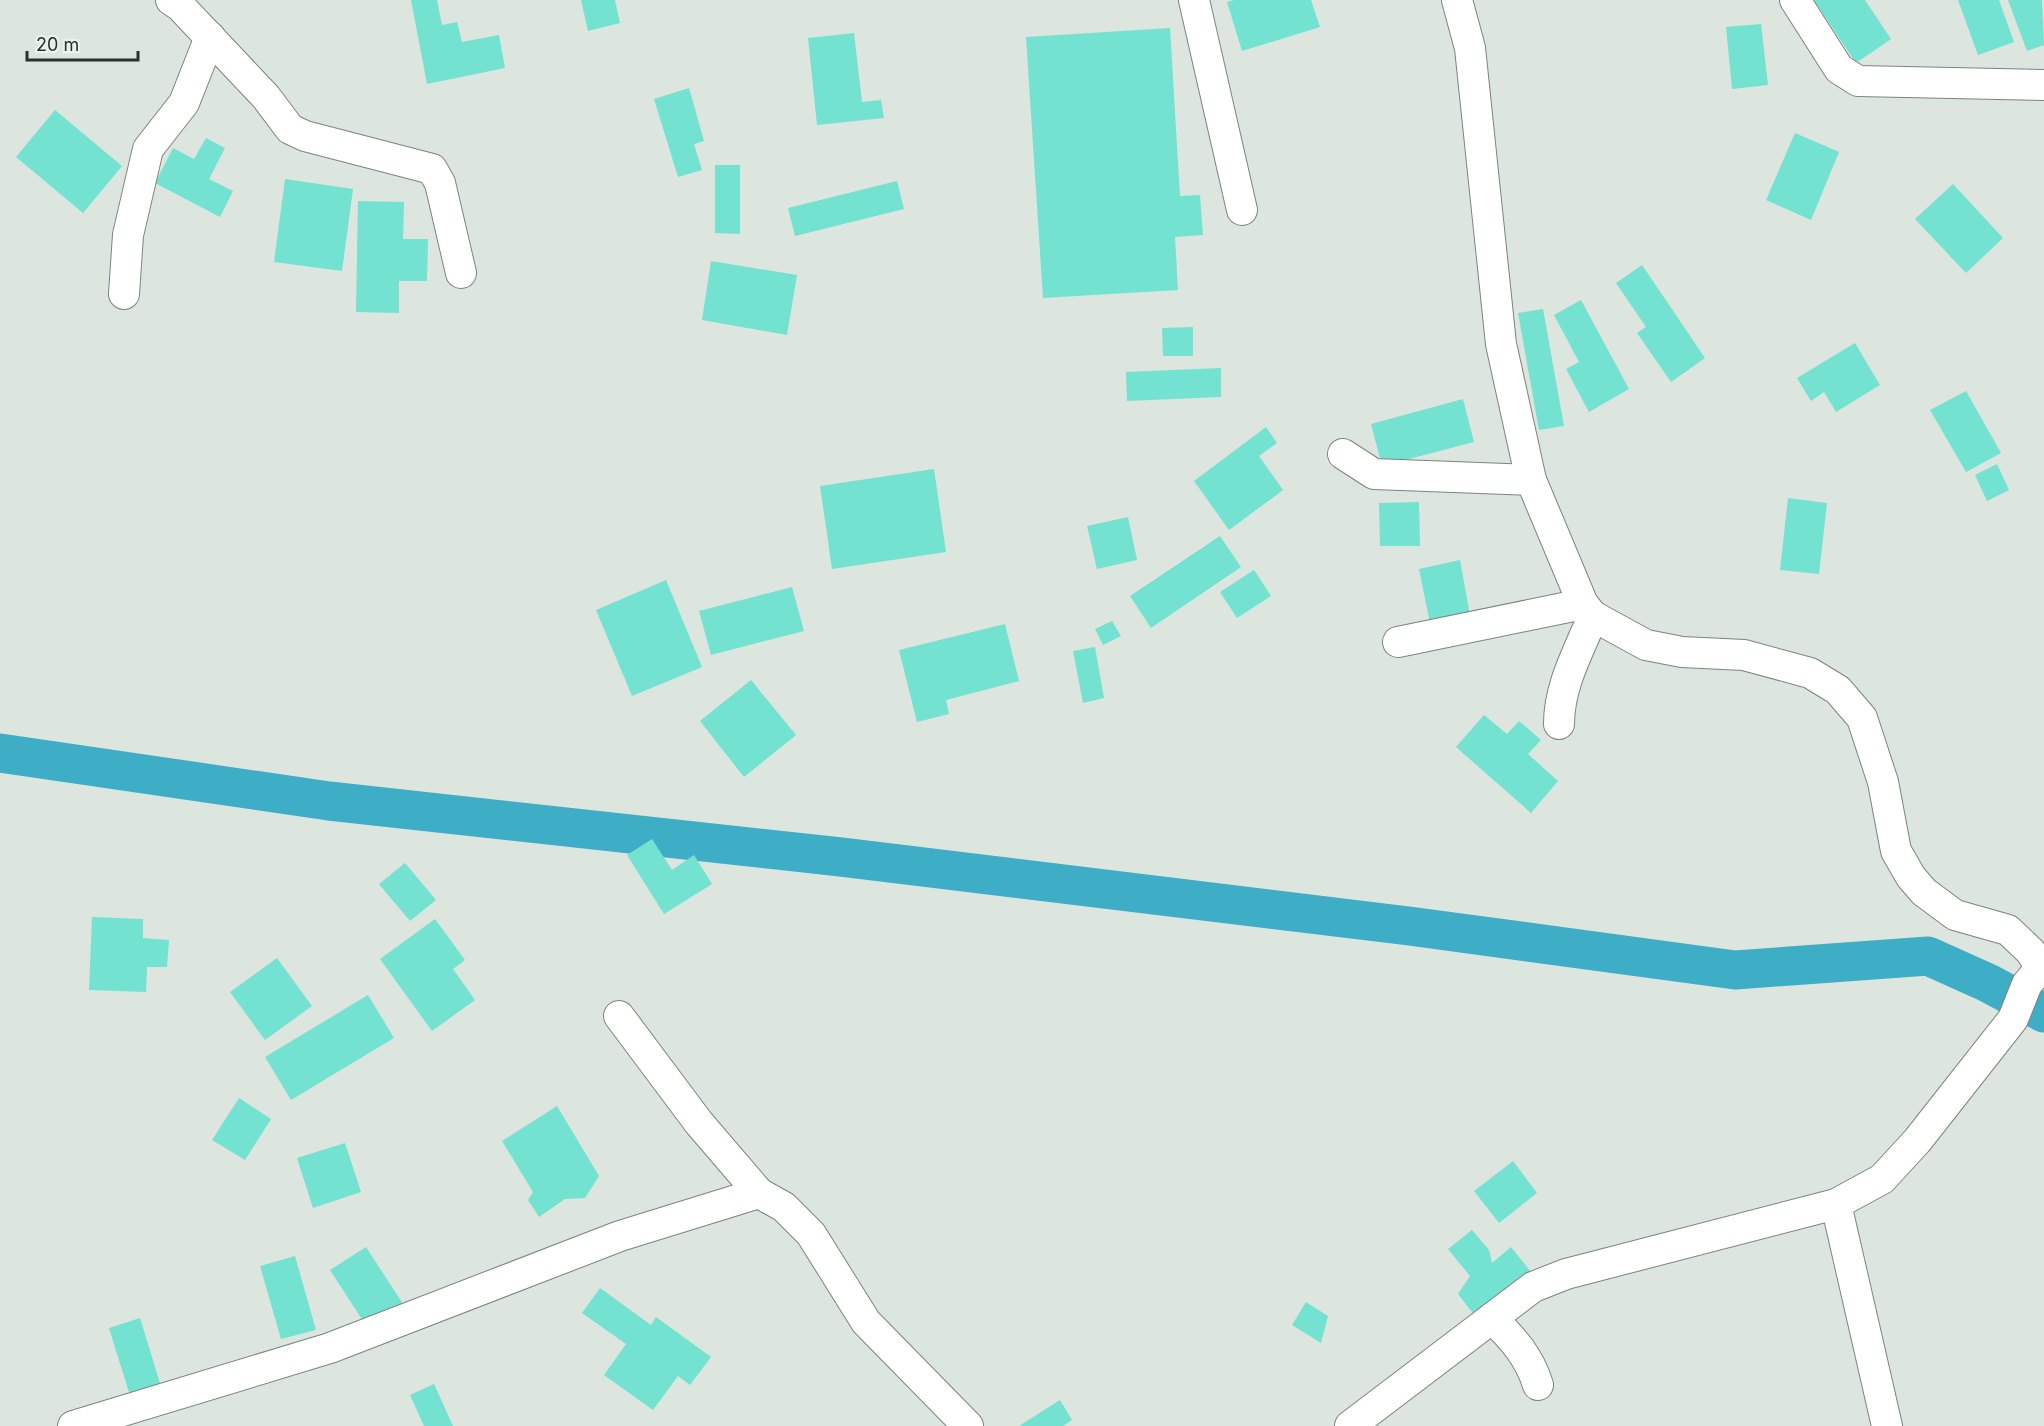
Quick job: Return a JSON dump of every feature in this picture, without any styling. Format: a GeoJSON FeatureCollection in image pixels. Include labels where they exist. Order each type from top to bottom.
{"type":"FeatureCollection","features":[{"type":"Feature","properties":{"kind":"street"},"geometry":{"type":"LineString","coordinates":[[171,0],[210,37],[266,97],[290,129],[305,136],[432,169],[440,183],[461,273]]}},
{"type":"Feature","properties":{"kind":"street"},"geometry":{"type":"LineString","coordinates":[[1194,0],[1242,210]]}},
{"type":"Feature","properties":{"kind":"street"},"geometry":{"type":"LineString","coordinates":[[1350,1426],[1533,1287],[1566,1274],[1836,1204],[1882,1179],[1917,1141],[2013,1019],[2037,972],[2031,952],[2008,930],[1955,915],[1924,892],[1911,877],[1896,851],[1883,782],[1862,718],[1838,690],[1810,673],[1744,655],[1682,652],[1646,645],[1588,610],[1531,480],[1502,344],[1470,48],[1457,0]]}},
{"type":"Feature","properties":{"kind":"street"},"geometry":{"type":"LineString","coordinates":[[1795,0],[1839,69],[1858,81],[2044,85]]}},
{"type":"Feature","properties":{"kind":"street"},"geometry":{"type":"LineString","coordinates":[[124,294],[128,235],[148,149],[184,103],[210,37]]}},
{"type":"Feature","properties":{"kind":"street"},"geometry":{"type":"LineString","coordinates":[[1343,454],[1374,474],[1531,480]]}},
{"type":"Feature","properties":{"kind":"street"},"geometry":{"type":"LineString","coordinates":[[1398,642],[1588,610]]}},
{"type":"Feature","properties":{"kind":"street"},"geometry":{"type":"LineString","coordinates":[[1559,724],[1559,707],[1588,610]]}},
{"type":"Feature","properties":{"kind":"street"},"geometry":{"type":"LineString","coordinates":[[620,1017],[699,1123],[759,1193],[784,1207],[812,1234],[866,1322],[968,1426]]}},
{"type":"Feature","properties":{"kind":"street"},"geometry":{"type":"LineString","coordinates":[[74,1426],[330,1348],[620,1236],[759,1193]]}},
{"type":"Feature","properties":{"kind":"street"},"geometry":{"type":"LineString","coordinates":[[1836,1204],[1887,1426]]}},
{"type":"Feature","properties":{"kind":"street"},"geometry":{"type":"LineString","coordinates":[[1492,1317],[1520,1347],[1531,1363],[1538,1385]]}},
{"type":"Feature","properties":{"kind":"building"},"geometry":{"type":"Polygon","coordinates":[[[411,0],[437,0],[442,25],[457,22],[462,42],[499,35],[505,68],[427,84],[411,0]]]}},
{"type":"Feature","properties":{"kind":"building"},"geometry":{"type":"Polygon","coordinates":[[[581,0],[615,0],[620,23],[588,31],[581,0]]]}},
{"type":"Feature","properties":{"kind":"building"},"geometry":{"type":"Polygon","coordinates":[[[1234,0],[1311,0],[1320,27],[1242,51],[1227,2],[1234,0]]]}},
{"type":"Feature","properties":{"kind":"building"},"geometry":{"type":"Polygon","coordinates":[[[1814,0],[1865,0],[1891,39],[1856,63],[1814,0]]]}},
{"type":"Feature","properties":{"kind":"building"},"geometry":{"type":"Polygon","coordinates":[[[1958,0],[1999,0],[2014,42],[1978,55],[1958,0]]]}},
{"type":"Feature","properties":{"kind":"building"},"geometry":{"type":"Polygon","coordinates":[[[2008,0],[2042,0],[2044,45],[2027,51],[2008,0]]]}},
{"type":"Feature","properties":{"kind":"building"},"geometry":{"type":"Polygon","coordinates":[[[1761,24],[1768,85],[1732,89],[1726,27],[1761,24]]]}},
{"type":"Feature","properties":{"kind":"building"},"geometry":{"type":"Polygon","coordinates":[[[1170,28],[1180,196],[1200,195],[1203,235],[1175,237],[1178,290],[1043,298],[1026,37],[1170,28]]]}},
{"type":"Feature","properties":{"kind":"building"},"geometry":{"type":"Polygon","coordinates":[[[854,33],[862,102],[881,100],[884,118],[817,125],[808,38],[854,33]]]}},
{"type":"Feature","properties":{"kind":"building"},"geometry":{"type":"Polygon","coordinates":[[[689,88],[704,141],[694,144],[702,170],[678,177],[654,99],[689,88]]]}},
{"type":"Feature","properties":{"kind":"building"},"geometry":{"type":"Polygon","coordinates":[[[55,110],[122,166],[83,213],[16,157],[55,110]]]}},
{"type":"Feature","properties":{"kind":"building"},"geometry":{"type":"Polygon","coordinates":[[[1795,133],[1839,152],[1811,220],[1766,200],[1795,133]]]}},
{"type":"Feature","properties":{"kind":"building"},"geometry":{"type":"Polygon","coordinates":[[[206,138],[225,148],[209,179],[233,191],[220,217],[155,183],[173,148],[194,159],[206,138]]]}},
{"type":"Feature","properties":{"kind":"building"},"geometry":{"type":"Polygon","coordinates":[[[715,165],[740,165],[740,234],[715,233],[715,165]]]}},
{"type":"Feature","properties":{"kind":"building"},"geometry":{"type":"Polygon","coordinates":[[[285,179],[353,189],[342,271],[274,262],[285,179]]]}},
{"type":"Feature","properties":{"kind":"building"},"geometry":{"type":"Polygon","coordinates":[[[897,181],[904,209],[795,236],[788,208],[897,181]]]}},
{"type":"Feature","properties":{"kind":"building"},"geometry":{"type":"Polygon","coordinates":[[[1953,184],[2003,238],[1966,273],[1915,219],[1953,184]]]}},
{"type":"Feature","properties":{"kind":"building"},"geometry":{"type":"Polygon","coordinates":[[[358,201],[404,202],[403,239],[428,239],[427,281],[399,281],[399,313],[356,312],[358,201]]]}},
{"type":"Feature","properties":{"kind":"building"},"geometry":{"type":"Polygon","coordinates":[[[711,261],[797,275],[787,335],[702,320],[711,261]]]}},
{"type":"Feature","properties":{"kind":"building"},"geometry":{"type":"Polygon","coordinates":[[[1642,265],[1705,358],[1671,382],[1637,333],[1646,327],[1616,283],[1642,265]]]}},
{"type":"Feature","properties":{"kind":"building"},"geometry":{"type":"Polygon","coordinates":[[[1581,300],[1629,389],[1589,412],[1566,369],[1579,362],[1554,315],[1581,300]]]}},
{"type":"Feature","properties":{"kind":"building"},"geometry":{"type":"Polygon","coordinates":[[[1543,309],[1564,426],[1539,430],[1518,313],[1543,309]]]}},
{"type":"Feature","properties":{"kind":"building"},"geometry":{"type":"Polygon","coordinates":[[[1193,327],[1193,356],[1163,356],[1162,328],[1193,327]]]}},
{"type":"Feature","properties":{"kind":"building"},"geometry":{"type":"Polygon","coordinates":[[[1855,343],[1880,385],[1836,412],[1824,392],[1811,401],[1797,378],[1855,343]]]}},
{"type":"Feature","properties":{"kind":"building"},"geometry":{"type":"Polygon","coordinates":[[[1221,368],[1221,397],[1127,401],[1126,372],[1221,368]]]}},
{"type":"Feature","properties":{"kind":"building"},"geometry":{"type":"Polygon","coordinates":[[[1966,391],[2001,453],[1966,472],[1930,410],[1966,391]]]}},
{"type":"Feature","properties":{"kind":"building"},"geometry":{"type":"Polygon","coordinates":[[[1463,399],[1474,442],[1382,466],[1371,424],[1463,399]]]}},
{"type":"Feature","properties":{"kind":"building"},"geometry":{"type":"Polygon","coordinates":[[[1266,427],[1277,443],[1259,456],[1283,490],[1229,530],[1194,481],[1266,427]]]}},
{"type":"Feature","properties":{"kind":"building"},"geometry":{"type":"Polygon","coordinates":[[[1997,464],[2009,490],[1987,501],[1975,475],[1997,464]]]}},
{"type":"Feature","properties":{"kind":"building"},"geometry":{"type":"Polygon","coordinates":[[[934,469],[946,552],[832,569],[820,486],[934,469]]]}},
{"type":"Feature","properties":{"kind":"building"},"geometry":{"type":"Polygon","coordinates":[[[1788,498],[1827,503],[1819,574],[1780,570],[1788,498]]]}},
{"type":"Feature","properties":{"kind":"building"},"geometry":{"type":"Polygon","coordinates":[[[1419,502],[1420,546],[1380,546],[1379,503],[1419,502]]]}},
{"type":"Feature","properties":{"kind":"building"},"geometry":{"type":"Polygon","coordinates":[[[1128,517],[1137,560],[1097,569],[1087,526],[1128,517]]]}},
{"type":"Feature","properties":{"kind":"building"},"geometry":{"type":"Polygon","coordinates":[[[1220,536],[1241,567],[1151,628],[1130,596],[1220,536]]]}},
{"type":"Feature","properties":{"kind":"building"},"geometry":{"type":"Polygon","coordinates":[[[1460,560],[1470,615],[1430,623],[1419,569],[1460,560]]]}},
{"type":"Feature","properties":{"kind":"building"},"geometry":{"type":"Polygon","coordinates":[[[1254,570],[1271,596],[1237,618],[1220,592],[1254,570]]]}},
{"type":"Feature","properties":{"kind":"building"},"geometry":{"type":"Polygon","coordinates":[[[666,580],[702,667],[632,696],[596,610],[666,580]]]}},
{"type":"Feature","properties":{"kind":"building"},"geometry":{"type":"Polygon","coordinates":[[[792,587],[804,631],[711,655],[699,611],[792,587]]]}},
{"type":"Feature","properties":{"kind":"building"},"geometry":{"type":"Polygon","coordinates":[[[1112,621],[1121,636],[1103,645],[1095,629],[1112,621]]]}},
{"type":"Feature","properties":{"kind":"building"},"geometry":{"type":"Polygon","coordinates":[[[1005,624],[1019,681],[946,700],[949,714],[917,722],[899,650],[1005,624]]]}},
{"type":"Feature","properties":{"kind":"building"},"geometry":{"type":"Polygon","coordinates":[[[1095,647],[1104,698],[1083,703],[1073,651],[1095,647]]]}},
{"type":"Feature","properties":{"kind":"building"},"geometry":{"type":"Polygon","coordinates":[[[751,680],[796,735],[744,777],[700,721],[751,680]]]}},
{"type":"Feature","properties":{"kind":"building"},"geometry":{"type":"Polygon","coordinates":[[[1484,715],[1507,734],[1519,721],[1541,740],[1528,754],[1558,781],[1531,813],[1456,747],[1484,715]]]}},
{"type":"Feature","properties":{"kind":"building"},"geometry":{"type":"Polygon","coordinates":[[[652,839],[672,870],[694,855],[712,884],[664,914],[627,855],[652,839]]]}},
{"type":"Feature","properties":{"kind":"building"},"geometry":{"type":"Polygon","coordinates":[[[405,863],[436,900],[410,921],[379,884],[405,863]]]}},
{"type":"Feature","properties":{"kind":"building"},"geometry":{"type":"Polygon","coordinates":[[[92,917],[143,919],[143,938],[169,940],[167,967],[147,967],[146,992],[89,990],[92,917]]]}},
{"type":"Feature","properties":{"kind":"building"},"geometry":{"type":"Polygon","coordinates":[[[435,919],[465,960],[453,969],[475,1000],[432,1031],[380,959],[435,919]]]}},
{"type":"Feature","properties":{"kind":"building"},"geometry":{"type":"Polygon","coordinates":[[[277,958],[312,1006],[265,1040],[230,992],[277,958]]]}},
{"type":"Feature","properties":{"kind":"building"},"geometry":{"type":"Polygon","coordinates":[[[368,995],[394,1038],[291,1100],[265,1057],[368,995]]]}},
{"type":"Feature","properties":{"kind":"building"},"geometry":{"type":"Polygon","coordinates":[[[239,1098],[271,1119],[245,1160],[212,1140],[239,1098]]]}},
{"type":"Feature","properties":{"kind":"building"},"geometry":{"type":"Polygon","coordinates":[[[557,1106],[599,1176],[585,1198],[565,1199],[539,1217],[528,1200],[533,1192],[502,1141],[557,1106]]]}},
{"type":"Feature","properties":{"kind":"building"},"geometry":{"type":"Polygon","coordinates":[[[345,1143],[361,1192],[313,1208],[297,1158],[345,1143]]]}},
{"type":"Feature","properties":{"kind":"building"},"geometry":{"type":"Polygon","coordinates":[[[1513,1161],[1537,1193],[1499,1223],[1474,1191],[1513,1161]]]}},
{"type":"Feature","properties":{"kind":"building"},"geometry":{"type":"Polygon","coordinates":[[[1472,1230],[1489,1250],[1492,1263],[1511,1247],[1535,1277],[1479,1321],[1458,1294],[1470,1276],[1448,1249],[1472,1230]]]}},
{"type":"Feature","properties":{"kind":"building"},"geometry":{"type":"Polygon","coordinates":[[[366,1247],[405,1307],[369,1330],[330,1270],[366,1247]]]}},
{"type":"Feature","properties":{"kind":"building"},"geometry":{"type":"Polygon","coordinates":[[[295,1256],[316,1330],[281,1339],[260,1266],[295,1256]]]}},
{"type":"Feature","properties":{"kind":"building"},"geometry":{"type":"Polygon","coordinates":[[[600,1288],[651,1325],[656,1317],[711,1357],[690,1385],[678,1376],[653,1410],[604,1375],[626,1344],[582,1313],[600,1288]]]}},
{"type":"Feature","properties":{"kind":"building"},"geometry":{"type":"Polygon","coordinates":[[[1306,1302],[1328,1316],[1321,1343],[1292,1325],[1306,1302]]]}},
{"type":"Feature","properties":{"kind":"building"},"geometry":{"type":"Polygon","coordinates":[[[140,1318],[163,1393],[132,1402],[109,1328],[140,1318]]]}},
{"type":"Feature","properties":{"kind":"building"},"geometry":{"type":"Polygon","coordinates":[[[434,1384],[453,1426],[424,1426],[410,1395],[434,1384]]]}},
{"type":"Feature","properties":{"kind":"building"},"geometry":{"type":"Polygon","coordinates":[[[1060,1400],[1072,1420],[1063,1426],[1019,1426],[1060,1400]]]}},
{"type":"Feature","properties":{"kind":"waterway"},"geometry":{"type":"LineString","coordinates":[[0,753],[329,801],[841,857],[1409,926],[1735,970],[1928,956],[1988,983],[2044,1013]]}}]}
